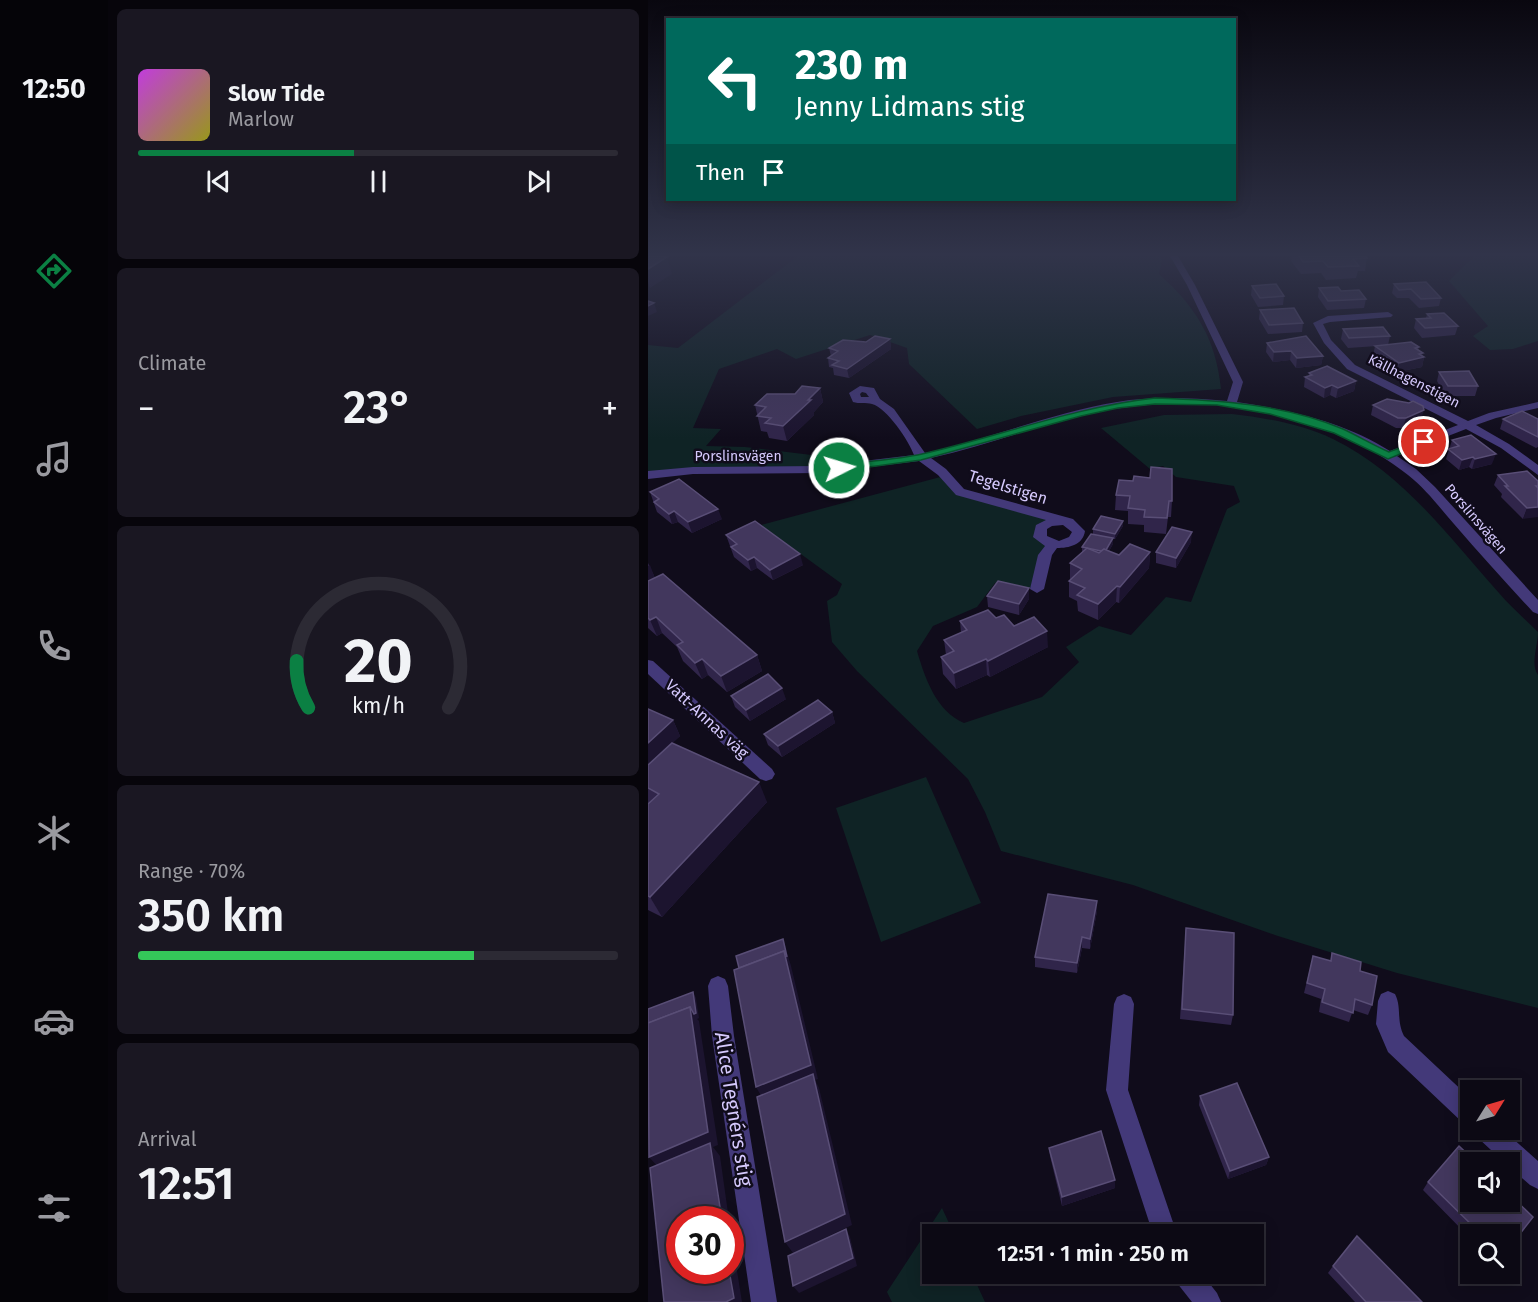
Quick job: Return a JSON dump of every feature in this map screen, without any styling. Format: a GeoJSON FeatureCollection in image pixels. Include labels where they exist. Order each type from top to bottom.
{"type":"FeatureCollection","features":[{"type":"Feature","properties":{"kind":"street"},"geometry":{"type":"LineString","coordinates":[[1206,317],[1238,382],[1231,405]]}},
{"type":"Feature","properties":{"kind":"street","name":"Källhagenstigen"},"geometry":{"type":"LineString","coordinates":[[1362,317],[1328,319],[1318,323],[1327,341],[1351,367],[1505,446],[1538,471]]}},
{"type":"Feature","properties":{"kind":"street"},"geometry":{"type":"LineString","coordinates":[[876,401],[890,411],[916,445],[921,457]]}},
{"type":"Feature","properties":{"kind":"street","name":"Porslinsvägen"},"geometry":{"type":"LineString","coordinates":[[648,475],[670,472],[821,470],[876,465],[921,457],[1079,413],[1118,405],[1155,401],[1231,405],[1304,419],[1338,431],[1388,456],[1411,471],[1433,491],[1498,567],[1538,609]]}},
{"type":"Feature","properties":{"kind":"street"},"geometry":{"type":"LineString","coordinates":[[1388,456],[1493,415],[1538,405]]}},
{"type":"Feature","properties":{"kind":"street","name":"Tegelstigen"},"geometry":{"type":"LineString","coordinates":[[921,457],[942,472],[960,492],[1073,524],[1079,534],[1069,543],[1053,544],[1043,540],[1040,531],[1048,523],[1061,521]]}},
{"type":"Feature","properties":{"kind":"street"},"geometry":{"type":"LineString","coordinates":[[1037,589],[1045,555],[1053,544]]}},
{"type":"Feature","properties":{"kind":"street","name":"Vatt-Annas väg"},"geometry":{"type":"LineString","coordinates":[[648,664],[766,774]]}},
{"type":"Feature","properties":{"kind":"street","name":"Alice Tegnérs stig"},"geometry":{"type":"LineString","coordinates":[[718,986],[723,1036],[764,1302]]}},
{"type":"Feature","properties":{"kind":"street"},"geometry":{"type":"LineString","coordinates":[[1388,1001],[1387,1024],[1396,1044],[1460,1105]]}},
{"type":"Feature","properties":{"kind":"street"},"geometry":{"type":"LineString","coordinates":[[1124,1004],[1117,1090],[1162,1224]]}},
{"type":"Feature","properties":{"kind":"street"},"geometry":{"type":"LineString","coordinates":[[1497,1140],[1538,1177]]}},
{"type":"Feature","properties":{"kind":"street"},"geometry":{"type":"LineString","coordinates":[[1194,1284],[1208,1302]]}},
{"type":"Feature","properties":{"kind":"green space"},"geometry":{"type":"Polygon","coordinates":[[[719,317],[1197,317],[1209,339],[1221,389],[1113,397],[1021,416],[977,429],[909,364],[907,348],[870,335],[796,359],[777,349],[719,369],[693,428],[721,429],[706,446],[745,447],[820,456],[821,470],[648,475],[648,345],[678,348],[719,317]]]}},
{"type":"Feature","properties":{"kind":"green space"},"geometry":{"type":"Polygon","coordinates":[[[1480,317],[1538,317],[1538,341],[1513,349],[1490,350],[1473,336],[1488,326],[1480,317]]]}},
{"type":"Feature","properties":{"kind":"green space"},"geometry":{"type":"Polygon","coordinates":[[[1232,414],[1284,422],[1309,429],[1358,453],[1382,470],[1424,508],[1504,598],[1538,632],[1534,660],[1538,675],[1538,1008],[1397,973],[1278,936],[1133,885],[1001,851],[968,779],[857,671],[832,642],[827,601],[837,595],[842,584],[761,525],[944,476],[960,492],[1061,521],[1043,526],[1046,542],[1037,589],[995,583],[977,607],[933,626],[917,651],[933,693],[954,718],[964,723],[1042,697],[1079,662],[1066,647],[1099,626],[1131,635],[1166,597],[1191,602],[1227,509],[1240,502],[1234,486],[1176,477],[1163,466],[1150,469],[1101,428],[1164,415],[1232,414]]]}},
{"type":"Feature","properties":{"kind":"green space"},"geometry":{"type":"Polygon","coordinates":[[[926,777],[981,903],[881,942],[836,808],[926,777]]]}},
{"type":"Feature","properties":{"kind":"green space"},"geometry":{"type":"Polygon","coordinates":[[[942,1208],[949,1224],[932,1224],[942,1208]]]}},
{"type":"Feature","properties":{"kind":"green space"},"geometry":{"type":"Polygon","coordinates":[[[922,1239],[922,1284],[977,1284],[985,1302],[892,1302],[887,1292],[922,1239]]]}},
{"type":"Feature","properties":{"kind":"building"},"geometry":{"type":"Polygon","coordinates":[[[1264,317],[1299,317],[1303,323],[1269,325],[1264,317]]]}},
{"type":"Feature","properties":{"kind":"building"},"geometry":{"type":"Polygon","coordinates":[[[1448,317],[1458,326],[1425,328],[1416,319],[1448,317]]]}},
{"type":"Feature","properties":{"kind":"building"},"geometry":{"type":"Polygon","coordinates":[[[1383,327],[1390,336],[1349,338],[1343,329],[1383,327]]]}},
{"type":"Feature","properties":{"kind":"building"},"geometry":{"type":"Polygon","coordinates":[[[875,336],[890,339],[847,369],[832,365],[839,361],[828,358],[838,351],[829,348],[843,340],[866,342],[875,336]]]}},
{"type":"Feature","properties":{"kind":"building"},"geometry":{"type":"Polygon","coordinates":[[[1306,336],[1323,356],[1297,358],[1291,351],[1274,352],[1267,343],[1306,336]]]}},
{"type":"Feature","properties":{"kind":"building"},"geometry":{"type":"Polygon","coordinates":[[[1411,342],[1419,347],[1415,348],[1423,353],[1419,354],[1424,357],[1399,363],[1375,346],[1411,342]]]}},
{"type":"Feature","properties":{"kind":"building"},"geometry":{"type":"Polygon","coordinates":[[[1327,366],[1356,381],[1338,388],[1332,385],[1325,388],[1305,377],[1327,366]]]}},
{"type":"Feature","properties":{"kind":"building"},"geometry":{"type":"Polygon","coordinates":[[[1469,371],[1478,386],[1448,386],[1439,372],[1469,371]]]}},
{"type":"Feature","properties":{"kind":"building"},"geometry":{"type":"Polygon","coordinates":[[[802,386],[820,388],[808,400],[811,400],[783,426],[765,423],[771,418],[757,416],[766,407],[755,405],[767,394],[795,394],[802,386]]]}},
{"type":"Feature","properties":{"kind":"building"},"geometry":{"type":"Polygon","coordinates":[[[1387,399],[1409,403],[1413,401],[1423,406],[1424,410],[1406,418],[1398,418],[1373,405],[1387,399]]]}},
{"type":"Feature","properties":{"kind":"building"},"geometry":{"type":"Polygon","coordinates":[[[1522,411],[1538,419],[1538,437],[1503,419],[1522,411]]]}},
{"type":"Feature","properties":{"kind":"building"},"geometry":{"type":"Polygon","coordinates":[[[1471,435],[1496,454],[1462,460],[1448,449],[1459,446],[1452,440],[1471,435]]]}},
{"type":"Feature","properties":{"kind":"building"},"geometry":{"type":"Polygon","coordinates":[[[1151,467],[1172,469],[1172,501],[1169,501],[1167,518],[1144,517],[1145,510],[1128,508],[1130,496],[1116,495],[1119,480],[1133,481],[1134,476],[1150,478],[1151,467]]]}},
{"type":"Feature","properties":{"kind":"building"},"geometry":{"type":"Polygon","coordinates":[[[1527,471],[1538,481],[1538,486],[1536,486],[1538,488],[1538,507],[1527,508],[1505,486],[1508,486],[1498,475],[1527,471]]]}},
{"type":"Feature","properties":{"kind":"building"},"geometry":{"type":"Polygon","coordinates":[[[679,479],[718,509],[688,522],[674,511],[669,514],[654,502],[659,499],[650,492],[679,479]]]}},
{"type":"Feature","properties":{"kind":"building"},"geometry":{"type":"Polygon","coordinates":[[[1101,516],[1123,521],[1115,534],[1093,529],[1101,516]]]}},
{"type":"Feature","properties":{"kind":"building"},"geometry":{"type":"Polygon","coordinates":[[[755,521],[800,554],[770,570],[754,557],[748,560],[731,547],[737,544],[726,535],[755,521]]]}},
{"type":"Feature","properties":{"kind":"building"},"geometry":{"type":"Polygon","coordinates":[[[1172,527],[1192,532],[1176,558],[1156,552],[1172,527]]]}},
{"type":"Feature","properties":{"kind":"building"},"geometry":{"type":"Polygon","coordinates":[[[1091,534],[1113,538],[1106,550],[1082,547],[1091,534]]]}},
{"type":"Feature","properties":{"kind":"building"},"geometry":{"type":"Polygon","coordinates":[[[1130,544],[1150,552],[1120,587],[1117,586],[1098,604],[1077,595],[1085,588],[1069,581],[1082,569],[1070,563],[1087,548],[1099,553],[1104,549],[1119,555],[1130,544]]]}},
{"type":"Feature","properties":{"kind":"building"},"geometry":{"type":"Polygon","coordinates":[[[663,574],[757,655],[721,676],[702,659],[695,663],[677,645],[683,642],[656,617],[650,620],[648,618],[648,581],[663,574]]]}},
{"type":"Feature","properties":{"kind":"building"},"geometry":{"type":"Polygon","coordinates":[[[998,581],[1029,588],[1019,604],[987,596],[998,581]]]}},
{"type":"Feature","properties":{"kind":"building"},"geometry":{"type":"Polygon","coordinates":[[[988,610],[996,618],[1004,615],[1014,626],[1034,617],[1047,631],[988,661],[986,659],[954,673],[941,657],[954,651],[944,640],[967,630],[960,621],[988,610]]]}},
{"type":"Feature","properties":{"kind":"building"},"geometry":{"type":"Polygon","coordinates":[[[768,674],[782,688],[746,710],[731,696],[768,674]]]}},
{"type":"Feature","properties":{"kind":"building"},"geometry":{"type":"Polygon","coordinates":[[[818,700],[832,712],[778,746],[764,734],[818,700]]]}},
{"type":"Feature","properties":{"kind":"building"},"geometry":{"type":"Polygon","coordinates":[[[648,709],[673,720],[648,743],[648,709]]]}},
{"type":"Feature","properties":{"kind":"building"},"geometry":{"type":"Polygon","coordinates":[[[672,743],[759,782],[650,897],[648,896],[648,804],[659,794],[648,788],[648,765],[672,743]]]}},
{"type":"Feature","properties":{"kind":"building"},"geometry":{"type":"Polygon","coordinates":[[[1048,894],[1097,901],[1090,939],[1082,937],[1077,963],[1035,957],[1048,894]]]}},
{"type":"Feature","properties":{"kind":"building"},"geometry":{"type":"Polygon","coordinates":[[[1186,928],[1234,933],[1233,1015],[1182,1009],[1186,928]]]}},
{"type":"Feature","properties":{"kind":"building"},"geometry":{"type":"Polygon","coordinates":[[[783,939],[787,957],[784,951],[739,968],[736,956],[783,939]]]}},
{"type":"Feature","properties":{"kind":"building"},"geometry":{"type":"Polygon","coordinates":[[[784,951],[811,1065],[756,1087],[734,970],[784,951]]]}},
{"type":"Feature","properties":{"kind":"building"},"geometry":{"type":"Polygon","coordinates":[[[1332,953],[1361,962],[1360,971],[1377,976],[1372,1005],[1355,999],[1353,1013],[1322,1002],[1325,989],[1307,983],[1313,956],[1331,961],[1332,953]]]}},
{"type":"Feature","properties":{"kind":"building"},"geometry":{"type":"Polygon","coordinates":[[[693,992],[696,1013],[694,1014],[690,1007],[648,1023],[648,1009],[693,992]]]}},
{"type":"Feature","properties":{"kind":"building"},"geometry":{"type":"Polygon","coordinates":[[[690,1007],[708,1132],[649,1157],[648,1023],[690,1007]]]}},
{"type":"Feature","properties":{"kind":"building"},"geometry":{"type":"Polygon","coordinates":[[[813,1074],[845,1214],[785,1242],[757,1097],[813,1074]]]}},
{"type":"Feature","properties":{"kind":"building"},"geometry":{"type":"Polygon","coordinates":[[[1237,1083],[1269,1157],[1230,1171],[1200,1096],[1237,1083]]]}},
{"type":"Feature","properties":{"kind":"building"},"geometry":{"type":"Polygon","coordinates":[[[1101,1131],[1115,1180],[1062,1197],[1049,1148],[1101,1131]]]}},
{"type":"Feature","properties":{"kind":"building"},"geometry":{"type":"Polygon","coordinates":[[[710,1143],[720,1206],[666,1206],[666,1284],[732,1284],[734,1298],[726,1302],[664,1302],[650,1168],[710,1143]]]}},
{"type":"Feature","properties":{"kind":"building"},"geometry":{"type":"Polygon","coordinates":[[[1459,1146],[1465,1152],[1460,1152],[1460,1212],[1520,1212],[1520,1205],[1533,1217],[1520,1234],[1520,1224],[1471,1224],[1428,1182],[1459,1146]]]}},
{"type":"Feature","properties":{"kind":"building"},"geometry":{"type":"Polygon","coordinates":[[[846,1229],[853,1258],[793,1286],[788,1256],[846,1229]]]}},
{"type":"Feature","properties":{"kind":"building"},"geometry":{"type":"Polygon","coordinates":[[[1357,1236],[1422,1302],[1366,1302],[1333,1266],[1357,1236]]]}},
{"type":"Feature","properties":{"kind":"route"},"geometry":{"type":"LineString","coordinates":[[839,468],[876,465],[921,457],[1079,413],[1118,405],[1155,401],[1217,402],[1272,411],[1338,431],[1388,456],[1424,442]]}}]}
